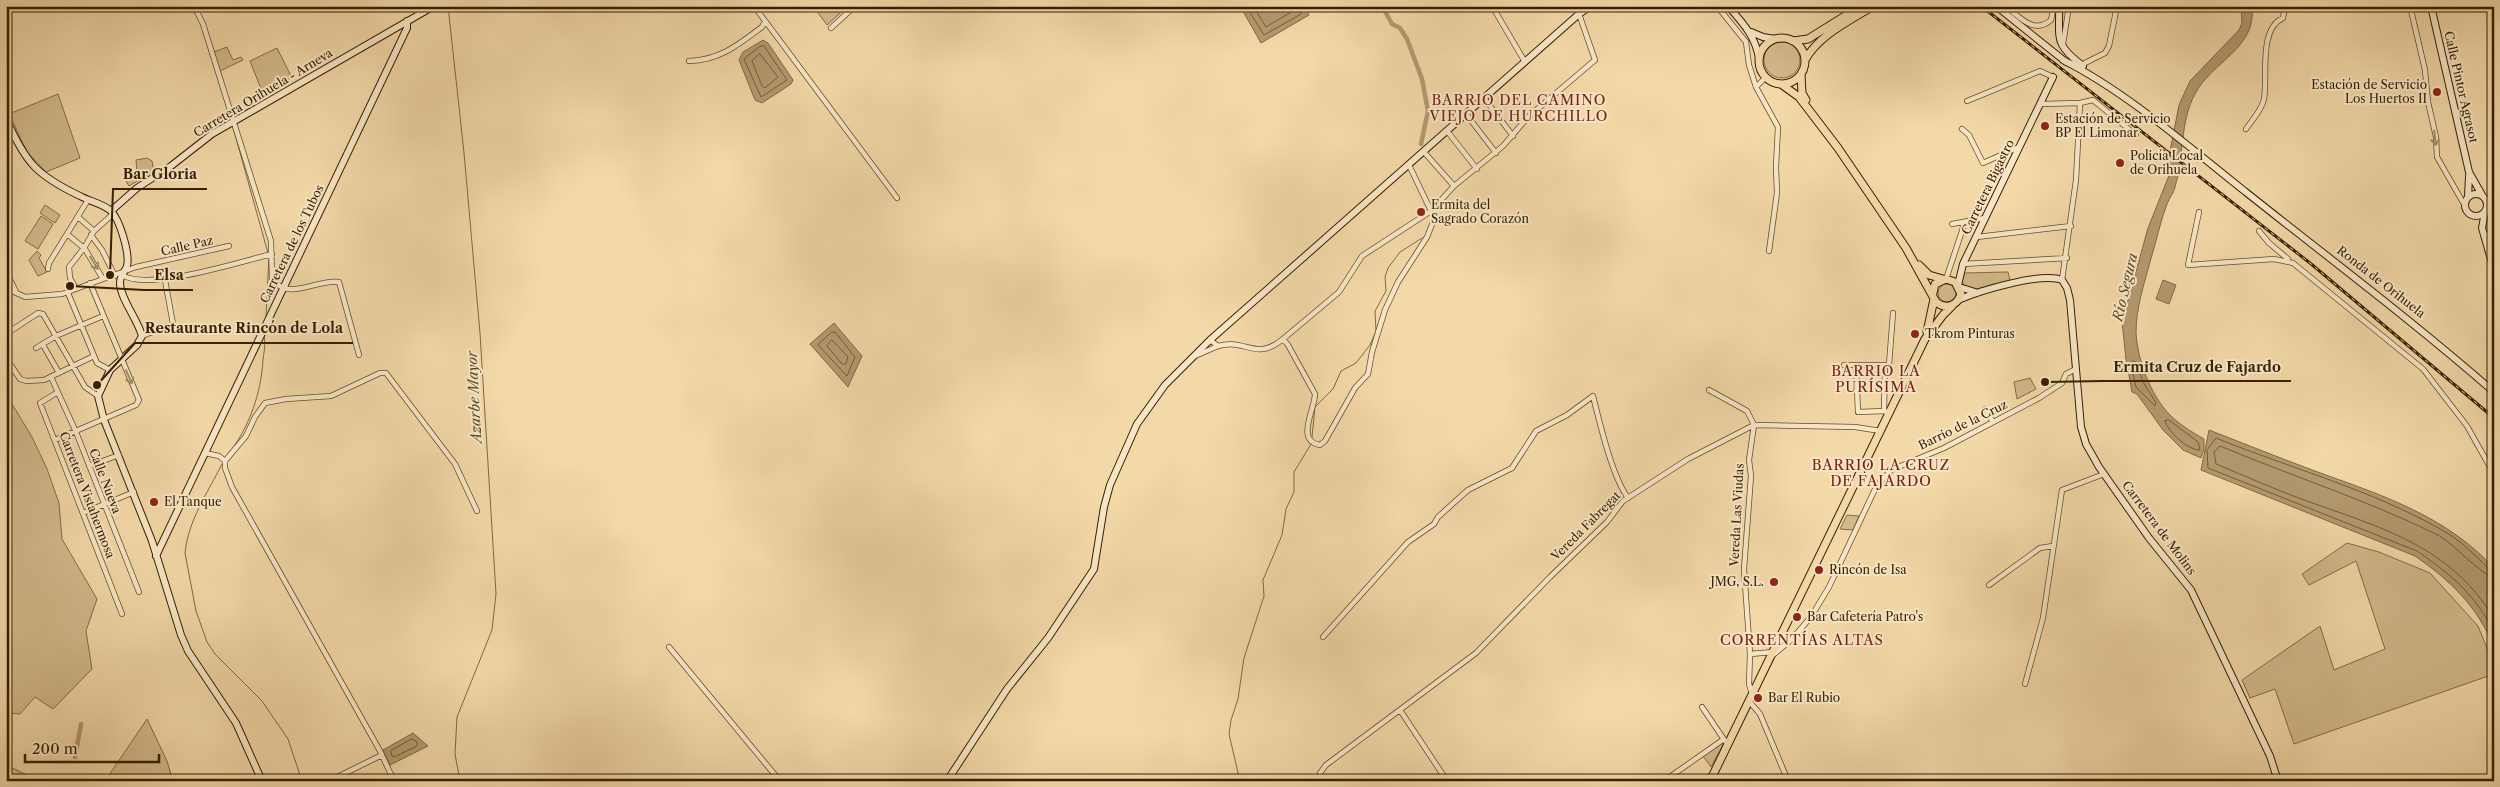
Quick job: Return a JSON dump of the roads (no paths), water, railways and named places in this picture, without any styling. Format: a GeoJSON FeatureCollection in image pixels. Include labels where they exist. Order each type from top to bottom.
{"type":"FeatureCollection","features":[{"type":"Feature","properties":{"kind":"main road","name":"Carretera Orihuela - Arneva"},"geometry":{"type":"LineString","coordinates":[[112,213],[137,188],[232,122],[434,6]]}},
{"type":"Feature","properties":{"kind":"main road"},"geometry":{"type":"LineString","coordinates":[[947,781],[1007,689],[1048,638],[1094,569],[1104,507],[1110,485],[1137,424],[1165,385],[1210,340],[1579,14],[1592,6]]}},
{"type":"Feature","properties":{"kind":"main road"},"geometry":{"type":"LineString","coordinates":[[1728,6],[1749,31],[1756,43],[1760,66],[1766,77],[1781,84],[1799,97],[1811,110]]}},
{"type":"Feature","properties":{"kind":"main road"},"geometry":{"type":"LineString","coordinates":[[1749,31],[1763,37],[1775,39],[1793,41],[1808,39],[1861,6]]}},
{"type":"Feature","properties":{"kind":"main road"},"geometry":{"type":"LineString","coordinates":[[1873,6],[1820,41],[1810,50],[1801,74],[1802,93],[1811,110],[1906,248],[1925,272],[1975,292]]}},
{"type":"Feature","properties":{"kind":"main road","name":"Ronda de Orihuela"},"geometry":{"type":"LineString","coordinates":[[1996,6],[2064,60],[2168,133]]}},
{"type":"Feature","properties":{"kind":"main road"},"geometry":{"type":"LineString","coordinates":[[2059,6],[2058,36],[2064,50],[2109,87]]}},
{"type":"Feature","properties":{"kind":"main road","name":"Calle Pintor Agrasot"},"geometry":{"type":"LineString","coordinates":[[2431,6],[2469,172],[2468,196]]}},
{"type":"Feature","properties":{"kind":"main road","name":"Carretera de los Tubos"},"geometry":{"type":"LineString","coordinates":[[156,556],[407,28],[407,21]]}},
{"type":"Feature","properties":{"kind":"main road"},"geometry":{"type":"LineString","coordinates":[[1759,59],[1764,47],[1775,39]]}},
{"type":"Feature","properties":{"kind":"main road"},"geometry":{"type":"LineString","coordinates":[[1793,41],[1799,46],[1805,60]]}},
{"type":"Feature","properties":{"kind":"main road","name":"Ronda de Orihuela"},"geometry":{"type":"LineString","coordinates":[[2064,60],[2109,87],[2249,195],[2432,337],[2494,392]]}},
{"type":"Feature","properties":{"kind":"main road"},"geometry":{"type":"LineString","coordinates":[[1781,84],[1795,80],[1801,74]]}},
{"type":"Feature","properties":{"kind":"main road","name":"Carretera Bigastro"},"geometry":{"type":"LineString","coordinates":[[1959,286],[1962,266],[2042,104],[2053,77]]}},
{"type":"Feature","properties":{"kind":"main road"},"geometry":{"type":"LineString","coordinates":[[6,119],[21,151],[36,170],[59,186],[112,213],[120,227],[127,260],[125,270],[118,275],[120,287],[142,336],[137,344],[110,370],[98,396],[104,420],[134,492],[185,643],[236,723],[262,781]]}},
{"type":"Feature","properties":{"kind":"main road","name":"Calle Pintor Agrasot"},"geometry":{"type":"LineString","coordinates":[[2469,172],[2482,195]]}},
{"type":"Feature","properties":{"kind":"main road"},"geometry":{"type":"LineString","coordinates":[[2483,231],[2487,201],[2482,195],[2468,196],[2465,206],[2483,231],[2494,270]]}},
{"type":"Feature","properties":{"kind":"main road"},"geometry":{"type":"LineString","coordinates":[[2474,216],[2485,212]]}},
{"type":"Feature","properties":{"kind":"main road"},"geometry":{"type":"LineString","coordinates":[[1906,248],[1939,305],[1952,306]]}},
{"type":"Feature","properties":{"kind":"main road","name":"Carretera Bigastro"},"geometry":{"type":"LineString","coordinates":[[1946,279],[1962,266]]}},
{"type":"Feature","properties":{"kind":"main road"},"geometry":{"type":"LineString","coordinates":[[1710,781],[1726,742],[1772,654],[1881,431],[1887,412],[1938,320],[1958,300],[1975,292],[2045,276],[2062,280]]}},
{"type":"Feature","properties":{"kind":"main road"},"geometry":{"type":"LineString","coordinates":[[1926,340],[1935,284],[1946,279]]}},
{"type":"Feature","properties":{"kind":"main road","name":"Carretera de Molins"},"geometry":{"type":"LineString","coordinates":[[2062,280],[2067,288],[2070,300],[2081,427],[2086,444],[2104,474],[2149,538],[2191,590],[2270,756],[2278,781]]}},
{"type":"Feature","properties":{"kind":"main road"},"geometry":{"type":"LineString","coordinates":[[1958,300],[1960,294],[1959,286]]}},
{"type":"Feature","properties":{"kind":"main road"},"geometry":{"type":"LineString","coordinates":[[2432,337],[2448,347],[2494,387]]}},
{"type":"Feature","properties":{"kind":"street"},"geometry":{"type":"LineString","coordinates":[[194,6],[203,24],[232,122],[271,241],[272,278],[284,288],[293,290],[339,282],[359,356]]}},
{"type":"Feature","properties":{"kind":"street"},"geometry":{"type":"LineString","coordinates":[[754,6],[897,198]]}},
{"type":"Feature","properties":{"kind":"street"},"geometry":{"type":"LineString","coordinates":[[831,28],[855,6]]}},
{"type":"Feature","properties":{"kind":"street"},"geometry":{"type":"LineString","coordinates":[[1492,6],[1525,62]]}},
{"type":"Feature","properties":{"kind":"street"},"geometry":{"type":"LineString","coordinates":[[1717,6],[1746,42],[1749,65],[1756,87],[1778,128],[1777,193],[1769,251]]}},
{"type":"Feature","properties":{"kind":"street"},"geometry":{"type":"LineString","coordinates":[[2005,6],[2030,26],[2036,27],[2050,22],[2054,6]]}},
{"type":"Feature","properties":{"kind":"street"},"geometry":{"type":"LineString","coordinates":[[2064,22],[2067,6]]}},
{"type":"Feature","properties":{"kind":"street"},"geometry":{"type":"LineString","coordinates":[[2063,44],[2067,6]]}},
{"type":"Feature","properties":{"kind":"street"},"geometry":{"type":"LineString","coordinates":[[2085,63],[2105,53],[2109,46],[2117,6]]}},
{"type":"Feature","properties":{"kind":"street"},"geometry":{"type":"LineString","coordinates":[[2246,129],[2260,110],[2264,99],[2265,57],[2270,36],[2278,20],[2283,18],[2285,6]]}},
{"type":"Feature","properties":{"kind":"street"},"geometry":{"type":"LineString","coordinates":[[2410,6],[2425,70],[2438,159],[2465,206]]}},
{"type":"Feature","properties":{"kind":"street"},"geometry":{"type":"LineString","coordinates":[[1192,357],[1231,342],[1258,351],[1272,348],[1342,289],[1362,256],[1431,211],[1454,186],[1496,153],[1528,117],[1595,60],[1579,14]]}},
{"type":"Feature","properties":{"kind":"street"},"geometry":{"type":"LineString","coordinates":[[689,61],[713,58],[728,53],[762,27],[765,21]]}},
{"type":"Feature","properties":{"kind":"street"},"geometry":{"type":"LineString","coordinates":[[1967,101],[2040,71],[2053,77]]}},
{"type":"Feature","properties":{"kind":"street"},"geometry":{"type":"LineString","coordinates":[[1756,87],[1766,77]]}},
{"type":"Feature","properties":{"kind":"street"},"geometry":{"type":"LineString","coordinates":[[1484,98],[1512,136]]}},
{"type":"Feature","properties":{"kind":"street"},"geometry":{"type":"LineString","coordinates":[[2042,104],[2080,103],[2093,100],[2136,135]]}},
{"type":"Feature","properties":{"kind":"street"},"geometry":{"type":"LineString","coordinates":[[2062,280],[2071,226],[2080,103]]}},
{"type":"Feature","properties":{"kind":"street"},"geometry":{"type":"LineString","coordinates":[[1466,114],[1496,153]]}},
{"type":"Feature","properties":{"kind":"street"},"geometry":{"type":"LineString","coordinates":[[1962,129],[1969,135],[1983,162],[2020,147]]}},
{"type":"Feature","properties":{"kind":"street"},"geometry":{"type":"LineString","coordinates":[[1447,131],[1477,169]]}},
{"type":"Feature","properties":{"kind":"street"},"geometry":{"type":"LineString","coordinates":[[1424,152],[1454,186]]}},
{"type":"Feature","properties":{"kind":"street"},"geometry":{"type":"LineString","coordinates":[[1283,340],[1288,345],[1314,391],[1315,398],[1308,436],[1312,442],[1320,445],[1325,441],[1355,388],[1368,374],[1385,310],[1398,282],[1432,226],[1435,217],[1409,165]]}},
{"type":"Feature","properties":{"kind":"street"},"geometry":{"type":"LineString","coordinates":[[48,269],[49,262],[88,200]]}},
{"type":"Feature","properties":{"kind":"street"},"geometry":{"type":"LineString","coordinates":[[2199,212],[2188,265],[2274,259],[2293,263]]}},
{"type":"Feature","properties":{"kind":"street"},"geometry":{"type":"LineString","coordinates":[[76,289],[69,267],[84,248],[92,233],[112,213]]}},
{"type":"Feature","properties":{"kind":"street"},"geometry":{"type":"LineString","coordinates":[[78,217],[92,233],[118,275],[125,278],[165,280],[272,254]]}},
{"type":"Feature","properties":{"kind":"street"},"geometry":{"type":"LineString","coordinates":[[1952,224],[1986,218]]}},
{"type":"Feature","properties":{"kind":"street"},"geometry":{"type":"LineString","coordinates":[[1946,279],[1965,222]]}},
{"type":"Feature","properties":{"kind":"street"},"geometry":{"type":"LineString","coordinates":[[1976,237],[2071,226]]}},
{"type":"Feature","properties":{"kind":"street"},"geometry":{"type":"LineString","coordinates":[[2259,231],[2269,243],[2423,369],[2467,426],[2494,474]]}},
{"type":"Feature","properties":{"kind":"street"},"geometry":{"type":"LineString","coordinates":[[2483,231],[2494,239]]}},
{"type":"Feature","properties":{"kind":"street"},"geometry":{"type":"LineString","coordinates":[[67,234],[84,248],[103,279]]}},
{"type":"Feature","properties":{"kind":"street","name":"Calle Paz"},"geometry":{"type":"LineString","coordinates":[[68,293],[136,267],[229,246]]}},
{"type":"Feature","properties":{"kind":"street"},"geometry":{"type":"LineString","coordinates":[[1962,266],[2067,258]]}},
{"type":"Feature","properties":{"kind":"street"},"geometry":{"type":"LineString","coordinates":[[6,271],[16,292]]}},
{"type":"Feature","properties":{"kind":"street"},"geometry":{"type":"LineString","coordinates":[[142,336],[173,324],[165,280]]}},
{"type":"Feature","properties":{"kind":"street"},"geometry":{"type":"LineString","coordinates":[[6,283],[10,290],[25,297],[68,293],[94,356],[99,364],[110,370]]}},
{"type":"Feature","properties":{"kind":"street"},"geometry":{"type":"LineString","coordinates":[[55,440],[136,405],[139,400],[90,284]]}},
{"type":"Feature","properties":{"kind":"street"},"geometry":{"type":"LineString","coordinates":[[6,334],[38,313],[43,314],[85,387],[98,396]]}},
{"type":"Feature","properties":{"kind":"street"},"geometry":{"type":"LineString","coordinates":[[1844,365],[1889,365],[1893,313]]}},
{"type":"Feature","properties":{"kind":"street"},"geometry":{"type":"LineString","coordinates":[[36,348],[56,336],[103,316]]}},
{"type":"Feature","properties":{"kind":"street"},"geometry":{"type":"LineString","coordinates":[[1210,340],[1218,346]]}},
{"type":"Feature","properties":{"kind":"street"},"geometry":{"type":"LineString","coordinates":[[43,344],[59,373]]}},
{"type":"Feature","properties":{"kind":"street"},"geometry":{"type":"LineString","coordinates":[[6,358],[17,376],[23,381],[38,381],[51,377],[94,356]]}},
{"type":"Feature","properties":{"kind":"street"},"geometry":{"type":"LineString","coordinates":[[1856,365],[1858,412],[1887,412],[1885,365]]}},
{"type":"Feature","properties":{"kind":"street","name":"Barrio de la Cruz"},"geometry":{"type":"LineString","coordinates":[[1772,654],[1791,640],[1811,617],[1829,588],[1882,478],[1896,467],[1944,448],[2062,383],[2066,374],[2076,369]]}},
{"type":"Feature","properties":{"kind":"street"},"geometry":{"type":"LineString","coordinates":[[394,781],[382,755],[232,487],[225,468],[225,461],[246,436],[254,417],[265,403],[286,399],[331,396],[380,373],[386,373],[455,464],[477,511]]}},
{"type":"Feature","properties":{"kind":"street","name":"Calle Nueva"},"geometry":{"type":"LineString","coordinates":[[51,377],[76,432],[139,592]]}},
{"type":"Feature","properties":{"kind":"street"},"geometry":{"type":"LineString","coordinates":[[1709,390],[1747,411],[1754,425]]}},
{"type":"Feature","properties":{"kind":"street","name":"Carretera Vistahermosa"},"geometry":{"type":"LineString","coordinates":[[58,392],[40,402],[122,614]]}},
{"type":"Feature","properties":{"kind":"street"},"geometry":{"type":"LineString","coordinates":[[1323,636],[1408,542],[1434,524],[1438,517],[1468,490],[1512,468],[1536,430],[1567,415],[1593,396],[1611,458],[1622,490],[1628,498]]}},
{"type":"Feature","properties":{"kind":"street"},"geometry":{"type":"LineString","coordinates":[[1985,409],[1992,422]]}},
{"type":"Feature","properties":{"kind":"street","name":"Vereda Fabregat"},"geometry":{"type":"LineString","coordinates":[[1321,781],[1320,773],[1326,765],[1476,654],[1550,577],[1607,522],[1628,498],[1688,459],[1754,425],[1855,427],[1881,431]]}},
{"type":"Feature","properties":{"kind":"street","name":"Vereda Las Viudas"},"geometry":{"type":"LineString","coordinates":[[1750,698],[1750,654],[1744,561],[1751,476],[1749,460],[1754,425]]}},
{"type":"Feature","properties":{"kind":"street"},"geometry":{"type":"LineString","coordinates":[[205,453],[219,456],[225,461]]}},
{"type":"Feature","properties":{"kind":"street"},"geometry":{"type":"LineString","coordinates":[[89,466],[119,455]]}},
{"type":"Feature","properties":{"kind":"street"},"geometry":{"type":"LineString","coordinates":[[2026,684],[2043,618],[2062,490],[2104,474]]}},
{"type":"Feature","properties":{"kind":"street"},"geometry":{"type":"LineString","coordinates":[[83,513],[134,492]]}},
{"type":"Feature","properties":{"kind":"street"},"geometry":{"type":"LineString","coordinates":[[1989,585],[2040,548],[2053,546]]}},
{"type":"Feature","properties":{"kind":"street"},"geometry":{"type":"LineString","coordinates":[[669,647],[780,781]]}},
{"type":"Feature","properties":{"kind":"street"},"geometry":{"type":"LineString","coordinates":[[1750,654],[1772,654]]}},
{"type":"Feature","properties":{"kind":"street"},"geometry":{"type":"LineString","coordinates":[[1750,698],[1760,714],[1788,781]]}},
{"type":"Feature","properties":{"kind":"street"},"geometry":{"type":"LineString","coordinates":[[1667,780],[1726,742],[1702,706]]}},
{"type":"Feature","properties":{"kind":"street"},"geometry":{"type":"LineString","coordinates":[[1400,710],[1447,781]]}},
{"type":"Feature","properties":{"kind":"street"},"geometry":{"type":"LineString","coordinates":[[329,781],[382,755]]}},
{"type":"Feature","properties":{"kind":"water"},"geometry":{"type":"Polygon","coordinates":[[[1240,6],[1304,6],[1309,15],[1261,43],[1240,6]]]}},
{"type":"Feature","properties":{"kind":"water"},"geometry":{"type":"Polygon","coordinates":[[[2241,6],[2252,6],[2252,21],[2248,33],[2232,54],[2203,83],[2190,105],[2184,127],[2178,175],[2174,191],[2167,204],[2160,225],[2136,323],[2139,354],[2151,388],[2170,415],[2204,439],[2204,449],[2201,458],[2183,450],[2163,430],[2137,394],[2132,392],[2122,322],[2148,228],[2172,168],[2168,162],[2179,105],[2190,81],[2239,30],[2242,23],[2241,6]]]}},
{"type":"Feature","properties":{"kind":"water"},"geometry":{"type":"Polygon","coordinates":[[[763,40],[768,43],[793,80],[791,84],[762,103],[755,100],[739,60],[743,52],[763,40]]]}},
{"type":"Feature","properties":{"kind":"water"},"geometry":{"type":"Polygon","coordinates":[[[2163,280],[2176,285],[2169,304],[2156,299],[2163,280]]]}},
{"type":"Feature","properties":{"kind":"water"},"geometry":{"type":"Polygon","coordinates":[[[834,323],[862,356],[848,387],[810,344],[834,323]]]}},
{"type":"Feature","properties":{"kind":"water"},"geometry":{"type":"Polygon","coordinates":[[[2209,430],[2388,498],[2433,520],[2455,534],[2494,568],[2494,647],[2480,619],[2462,596],[2440,575],[2415,556],[2201,470],[2209,430]]]}},
{"type":"Feature","properties":{"kind":"water"},"geometry":{"type":"Polygon","coordinates":[[[413,733],[428,746],[390,765],[383,750],[413,733]]]}},
{"type":"Feature","properties":{"kind":"waterway"},"geometry":{"type":"LineString","coordinates":[[190,6],[196,14]]}},
{"type":"Feature","properties":{"kind":"waterway","name":"Azarbe Mayor"},"geometry":{"type":"LineString","coordinates":[[448,6],[464,153],[480,333],[496,594],[492,630],[457,717],[455,754],[460,781]]}},
{"type":"Feature","properties":{"kind":"waterway"},"geometry":{"type":"LineString","coordinates":[[1382,6],[1392,24],[1400,28],[1407,39],[1422,79],[1428,111],[1421,144]]}},
{"type":"Feature","properties":{"kind":"waterway"},"geometry":{"type":"LineString","coordinates":[[200,22],[231,120]]}},
{"type":"Feature","properties":{"kind":"waterway"},"geometry":{"type":"LineString","coordinates":[[232,124],[268,253]]}},
{"type":"Feature","properties":{"kind":"waterway"},"geometry":{"type":"LineString","coordinates":[[1312,437],[1315,407],[1333,389],[1341,371],[1356,363],[1370,345],[1376,331],[1375,311],[1386,291],[1385,277],[1388,268],[1400,252],[1422,238]]}},
{"type":"Feature","properties":{"kind":"waterway"},"geometry":{"type":"LineString","coordinates":[[266,317],[269,256]]}},
{"type":"Feature","properties":{"kind":"waterway"},"geometry":{"type":"LineString","coordinates":[[230,452],[249,420],[257,396],[262,372],[264,336]]}},
{"type":"Feature","properties":{"kind":"waterway"},"geometry":{"type":"LineString","coordinates":[[1240,781],[1229,734],[1231,720],[1238,699],[1244,658],[1264,596],[1263,580],[1282,535],[1286,509],[1294,492],[1294,472],[1311,444]]}},
{"type":"Feature","properties":{"kind":"waterway"},"geometry":{"type":"LineString","coordinates":[[222,464],[199,507],[187,541],[185,553],[196,611],[207,642],[215,654],[262,701],[288,739],[302,781]]}},
{"type":"Feature","properties":{"kind":"waterway"},"geometry":{"type":"LineString","coordinates":[[75,757],[81,724]]}},
{"type":"Feature","properties":{"kind":"railway"},"geometry":{"type":"LineString","coordinates":[[1981,6],[2310,263],[2494,418]]}},
{"type":"Feature","properties":{"kind":"place","name":"Estación de Servicio Los Huertos II"},"geometry":{"type":"Point","coordinates":[2437,92]}},
{"type":"Feature","properties":{"kind":"place","name":"Estación de Servicio BP El Limonar"},"geometry":{"type":"Point","coordinates":[2045,126]}},
{"type":"Feature","properties":{"kind":"place","name":"Policía Local de Orihuela"},"geometry":{"type":"Point","coordinates":[2120,163]}},
{"type":"Feature","properties":{"kind":"place","name":"Ermita del Sagrado Corazón"},"geometry":{"type":"Point","coordinates":[1421,212]}},
{"type":"Feature","properties":{"kind":"place","name":"Bar Gloria"},"geometry":{"type":"Point","coordinates":[110,275]}},
{"type":"Feature","properties":{"kind":"place","name":"Elsa"},"geometry":{"type":"Point","coordinates":[70,286]}},
{"type":"Feature","properties":{"kind":"place","name":"Tkrom Pinturas"},"geometry":{"type":"Point","coordinates":[1915,334]}},
{"type":"Feature","properties":{"kind":"place","name":"Ermita Cruz de Fajardo"},"geometry":{"type":"Point","coordinates":[2045,382]}},
{"type":"Feature","properties":{"kind":"place","name":"Restaurante Rincón de Lola"},"geometry":{"type":"Point","coordinates":[97,385]}},
{"type":"Feature","properties":{"kind":"place","name":"El Tanque"},"geometry":{"type":"Point","coordinates":[154,502]}},
{"type":"Feature","properties":{"kind":"place","name":"Rincón de Isa"},"geometry":{"type":"Point","coordinates":[1819,570]}},
{"type":"Feature","properties":{"kind":"place","name":"JMG, S.L."},"geometry":{"type":"Point","coordinates":[1774,582]}},
{"type":"Feature","properties":{"kind":"place","name":"Bar Cafetería Patro's"},"geometry":{"type":"Point","coordinates":[1797,617]}},
{"type":"Feature","properties":{"kind":"place","name":"Bar El Rubio"},"geometry":{"type":"Point","coordinates":[1758,698]}},
{"type":"Feature","properties":{"kind":"district","name":"BARRIO DEL CAMINO VIEJO DE HURCHILLO"},"geometry":{"type":"Point","coordinates":[1519,108]}},
{"type":"Feature","properties":{"kind":"district","name":"BARRIO LA PURÍSIMA"},"geometry":{"type":"Point","coordinates":[1876,380]}},
{"type":"Feature","properties":{"kind":"district","name":"BARRIO LA CRUZ DE FAJARDO"},"geometry":{"type":"Point","coordinates":[1881,474]}},
{"type":"Feature","properties":{"kind":"district","name":"CORRENTÍAS ALTAS"},"geometry":{"type":"Point","coordinates":[1802,640]}},
{"type":"Feature","properties":{"kind":"water label","name":"Río Segura"},"geometry":{"type":"Point","coordinates":[2125,287]}}]}
